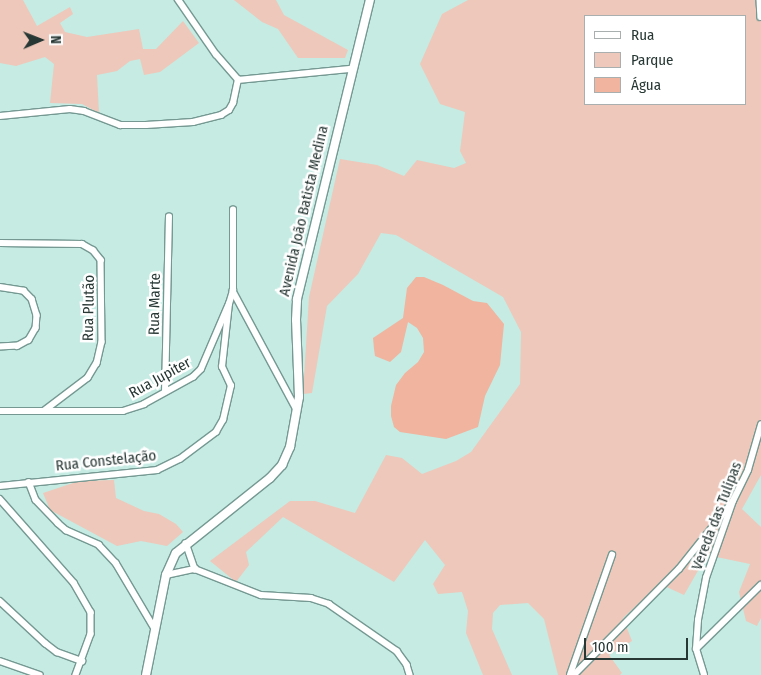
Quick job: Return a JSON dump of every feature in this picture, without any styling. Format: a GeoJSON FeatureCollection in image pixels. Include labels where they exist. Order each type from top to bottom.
{"type":"FeatureCollection","features":[{"type":"Feature","properties":{"kind":"main road","name":"Avenida João Batista Medina"},"geometry":{"type":"LineString","coordinates":[[146,675],[166,575],[176,553],[186,543],[270,478],[282,465],[290,447],[298,411],[297,298],[351,69],[366,21],[370,0]]}},
{"type":"Feature","properties":{"kind":"street"},"geometry":{"type":"LineString","coordinates":[[178,0],[216,55],[238,80]]}},
{"type":"Feature","properties":{"kind":"street"},"geometry":{"type":"LineString","coordinates":[[760,0],[761,17]]}},
{"type":"Feature","properties":{"kind":"street"},"geometry":{"type":"LineString","coordinates":[[238,80],[351,69]]}},
{"type":"Feature","properties":{"kind":"street"},"geometry":{"type":"LineString","coordinates":[[0,116],[70,109],[84,110],[120,125],[193,122],[221,115],[229,110],[238,80]]}},
{"type":"Feature","properties":{"kind":"street","name":"Rua Constelação"},"geometry":{"type":"LineString","coordinates":[[0,486],[157,470],[180,459],[216,432],[223,420],[231,392],[231,386],[222,367],[229,304],[233,291],[233,210]]}},
{"type":"Feature","properties":{"kind":"street","name":"Rua Marte"},"geometry":{"type":"LineString","coordinates":[[165,392],[169,217]]}},
{"type":"Feature","properties":{"kind":"street","name":"Rua Plutão"},"geometry":{"type":"LineString","coordinates":[[0,243],[82,244],[94,250],[101,260],[102,342],[97,363],[88,378],[46,410]]}},
{"type":"Feature","properties":{"kind":"street"},"geometry":{"type":"LineString","coordinates":[[0,287],[24,291],[32,299],[37,315],[36,328],[29,340],[18,346],[0,347]]}},
{"type":"Feature","properties":{"kind":"street"},"geometry":{"type":"LineString","coordinates":[[233,291],[298,411]]}},
{"type":"Feature","properties":{"kind":"street","name":"Rua Jupiter"},"geometry":{"type":"LineString","coordinates":[[0,411],[123,411],[144,404],[201,369],[207,360],[220,321],[229,304]]}},
{"type":"Feature","properties":{"kind":"street","name":"Vereda das Tulipas"},"geometry":{"type":"LineString","coordinates":[[704,675],[696,649],[698,620],[706,578],[733,501],[748,470],[761,425]]}},
{"type":"Feature","properties":{"kind":"street"},"geometry":{"type":"LineString","coordinates":[[29,482],[36,500],[58,523],[66,530],[99,545],[116,563],[155,629]]}},
{"type":"Feature","properties":{"kind":"street"},"geometry":{"type":"LineString","coordinates":[[0,499],[84,598],[91,612],[91,634],[76,675]]}},
{"type":"Feature","properties":{"kind":"street"},"geometry":{"type":"LineString","coordinates":[[574,675],[679,568],[733,501]]}},
{"type":"Feature","properties":{"kind":"street"},"geometry":{"type":"LineString","coordinates":[[186,543],[195,568]]}},
{"type":"Feature","properties":{"kind":"street"},"geometry":{"type":"LineString","coordinates":[[570,675],[612,555]]}},
{"type":"Feature","properties":{"kind":"street"},"geometry":{"type":"LineString","coordinates":[[166,575],[195,568],[261,595],[311,598],[329,604],[397,651],[407,665],[410,675]]}},
{"type":"Feature","properties":{"kind":"street"},"geometry":{"type":"LineString","coordinates":[[696,649],[761,585]]}},
{"type":"Feature","properties":{"kind":"street"},"geometry":{"type":"LineString","coordinates":[[0,600],[23,624],[51,647],[68,657],[82,661]]}},
{"type":"Feature","properties":{"kind":"street"},"geometry":{"type":"LineString","coordinates":[[0,661],[40,675]]}},
{"type":"Feature","properties":{"kind":"green space"},"geometry":{"type":"Polygon","coordinates":[[[0,0],[23,0],[37,26],[70,7],[73,14],[60,23],[65,32],[87,37],[139,29],[143,49],[156,49],[183,21],[199,43],[160,72],[144,75],[140,59],[130,61],[117,71],[97,75],[99,113],[82,104],[50,103],[54,64],[45,57],[16,66],[0,63],[0,0]]]}},
{"type":"Feature","properties":{"kind":"green space"},"geometry":{"type":"Polygon","coordinates":[[[234,0],[276,0],[284,15],[348,50],[345,58],[298,58],[278,29],[262,22],[234,0]]]}},
{"type":"Feature","properties":{"kind":"green space"},"geometry":{"type":"Polygon","coordinates":[[[468,0],[761,0],[761,475],[742,509],[761,527],[761,618],[757,626],[746,621],[739,592],[750,564],[707,555],[684,595],[660,584],[623,618],[632,641],[609,655],[622,673],[620,675],[558,675],[544,619],[528,603],[500,605],[493,613],[492,629],[512,675],[483,675],[466,633],[468,611],[462,592],[438,594],[433,584],[445,565],[425,540],[394,582],[283,517],[246,552],[249,565],[236,582],[210,561],[290,501],[315,501],[355,513],[386,455],[402,458],[422,474],[456,461],[471,452],[520,384],[521,332],[503,297],[396,235],[381,233],[358,274],[327,306],[312,393],[303,394],[309,297],[340,159],[377,165],[404,176],[417,160],[454,168],[466,163],[460,151],[465,112],[440,104],[420,64],[442,14],[468,0]]]}},
{"type":"Feature","properties":{"kind":"green space"},"geometry":{"type":"Polygon","coordinates":[[[114,480],[116,498],[144,511],[159,514],[176,524],[183,532],[167,546],[141,541],[117,546],[50,510],[43,493],[79,481],[114,480]]]}},
{"type":"Feature","properties":{"kind":"water"},"geometry":{"type":"Polygon","coordinates":[[[416,277],[424,277],[443,285],[473,301],[487,303],[504,324],[500,365],[485,396],[478,427],[446,439],[400,432],[394,427],[391,416],[391,406],[396,385],[405,373],[418,362],[424,352],[423,338],[417,328],[408,322],[401,352],[390,362],[375,356],[373,338],[403,318],[407,288],[416,277]]]}}]}
